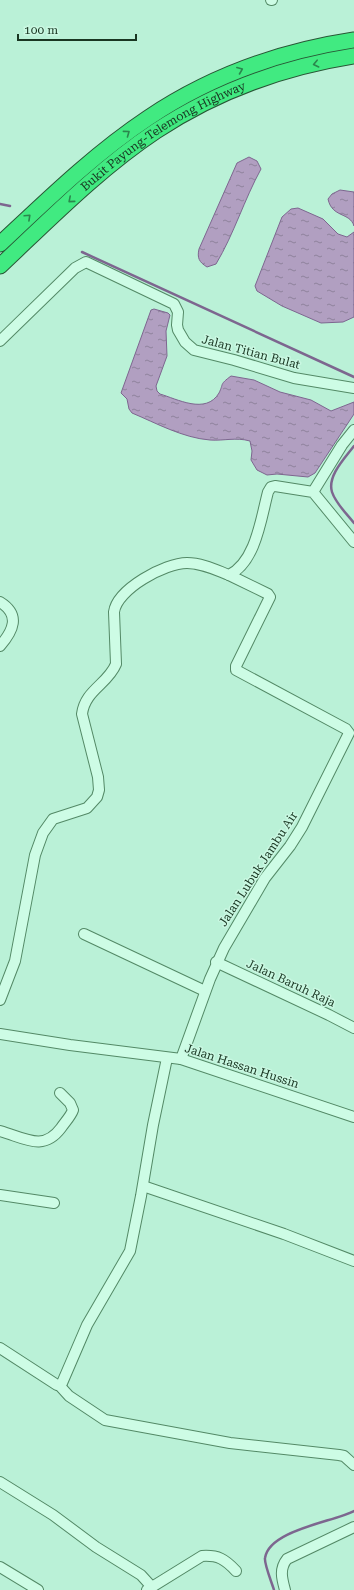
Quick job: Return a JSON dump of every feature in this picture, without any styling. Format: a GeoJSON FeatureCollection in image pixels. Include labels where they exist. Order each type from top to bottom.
{"type":"FeatureCollection","features":[{"type":"Feature","properties":{"kind":"highway","name":"Bukit Payung-Telemong Highway"},"geometry":{"type":"LineString","coordinates":[[0,244],[50,197],[104,150],[155,113],[209,83],[254,64],[291,53],[354,40]]}},
{"type":"Feature","properties":{"kind":"highway","name":"Bukit Payung-Telemong Highway"},"geometry":{"type":"LineString","coordinates":[[0,266],[61,208],[114,162],[157,130],[216,97],[260,79],[295,69],[354,56]]}},
{"type":"Feature","properties":{"kind":"street","name":"Jalan Titian Bulat"},"geometry":{"type":"LineString","coordinates":[[0,341],[75,268],[86,262],[174,304],[178,312],[178,330],[185,342],[194,350],[294,378],[319,383],[344,385],[354,388]]}},
{"type":"Feature","properties":{"kind":"street"},"geometry":{"type":"LineString","coordinates":[[313,492],[342,445],[354,430]]}},
{"type":"Feature","properties":{"kind":"street"},"geometry":{"type":"LineString","coordinates":[[0,1000],[15,961],[34,855],[42,833],[53,819],[82,811],[91,805],[97,797],[99,790],[98,777],[82,714],[87,698],[113,670],[116,664],[114,612],[118,600],[122,594],[143,579],[175,565],[198,563],[229,575],[241,567],[251,550],[269,489],[275,486],[313,492],[354,542]]}},
{"type":"Feature","properties":{"kind":"street","name":"Jalan Lubuk Jambu Air"},"geometry":{"type":"LineString","coordinates":[[181,1059],[216,962],[265,878],[290,846],[302,827],[348,735],[348,730],[236,670],[236,666],[270,597],[268,594],[229,575]]}},
{"type":"Feature","properties":{"kind":"street"},"geometry":{"type":"LineString","coordinates":[[0,602],[11,613],[14,625],[10,635],[0,646]]}},
{"type":"Feature","properties":{"kind":"street"},"geometry":{"type":"LineString","coordinates":[[84,934],[205,992]]}},
{"type":"Feature","properties":{"kind":"street","name":"Jalan Baruh Raja"},"geometry":{"type":"LineString","coordinates":[[216,962],[354,1028]]}},
{"type":"Feature","properties":{"kind":"street","name":"Jalan Hassan Hussin"},"geometry":{"type":"LineString","coordinates":[[0,1034],[70,1045],[181,1059],[354,1117]]}},
{"type":"Feature","properties":{"kind":"street"},"geometry":{"type":"LineString","coordinates":[[59,1386],[62,1383],[87,1325],[130,1251],[153,1125],[168,1058]]}},
{"type":"Feature","properties":{"kind":"street"},"geometry":{"type":"LineString","coordinates":[[0,1131],[40,1142],[55,1136],[73,1110],[70,1103],[60,1093]]}},
{"type":"Feature","properties":{"kind":"street"},"geometry":{"type":"LineString","coordinates":[[142,1186],[284,1234],[354,1261]]}},
{"type":"Feature","properties":{"kind":"street"},"geometry":{"type":"LineString","coordinates":[[0,1195],[54,1204]]}},
{"type":"Feature","properties":{"kind":"street"},"geometry":{"type":"LineString","coordinates":[[0,1348],[59,1386],[69,1396],[105,1420],[230,1443],[339,1455],[354,1465]]}},
{"type":"Feature","properties":{"kind":"street"},"geometry":{"type":"LineString","coordinates":[[0,1482],[53,1515],[96,1547],[141,1575],[149,1588],[202,1556],[211,1555],[225,1560],[236,1571]]}},
{"type":"Feature","properties":{"kind":"street"},"geometry":{"type":"LineString","coordinates":[[285,1590],[281,1573],[283,1565],[287,1559],[354,1527]]}},
{"type":"Feature","properties":{"kind":"street"},"geometry":{"type":"LineString","coordinates":[[0,1567],[38,1590]]}},
{"type":"Feature","properties":{"kind":"water"},"geometry":{"type":"Polygon","coordinates":[[[249,157],[257,161],[261,169],[234,229],[216,264],[207,267],[199,260],[199,249],[237,163],[249,157]]]}},
{"type":"Feature","properties":{"kind":"water"},"geometry":{"type":"Polygon","coordinates":[[[340,190],[354,192],[354,226],[349,219],[337,212],[330,205],[328,199],[332,194],[340,190]]]}},
{"type":"Feature","properties":{"kind":"water"},"geometry":{"type":"Polygon","coordinates":[[[298,208],[323,219],[338,234],[347,237],[354,232],[354,317],[343,322],[321,323],[282,306],[257,291],[255,286],[282,217],[291,209],[298,208]]]}},
{"type":"Feature","properties":{"kind":"water"},"geometry":{"type":"Polygon","coordinates":[[[154,309],[170,315],[166,331],[167,356],[156,386],[157,391],[160,394],[191,404],[207,403],[213,400],[219,393],[223,383],[231,376],[254,380],[280,392],[311,400],[331,411],[354,402],[354,414],[315,473],[308,477],[277,474],[267,475],[257,470],[251,460],[252,451],[250,441],[240,439],[200,439],[170,430],[132,413],[129,409],[127,399],[121,393],[151,310],[154,309]]]}},
{"type":"Feature","properties":{"kind":"waterway"},"geometry":{"type":"LineString","coordinates":[[0,204],[10,206]]}},
{"type":"Feature","properties":{"kind":"waterway"},"geometry":{"type":"LineString","coordinates":[[82,252],[354,377]]}},
{"type":"Feature","properties":{"kind":"waterway"},"geometry":{"type":"LineString","coordinates":[[354,446],[334,474],[331,486],[336,501],[354,523]]}},
{"type":"Feature","properties":{"kind":"waterway"},"geometry":{"type":"LineString","coordinates":[[274,1590],[265,1561],[269,1548],[278,1540],[289,1534],[354,1511]]}}]}
